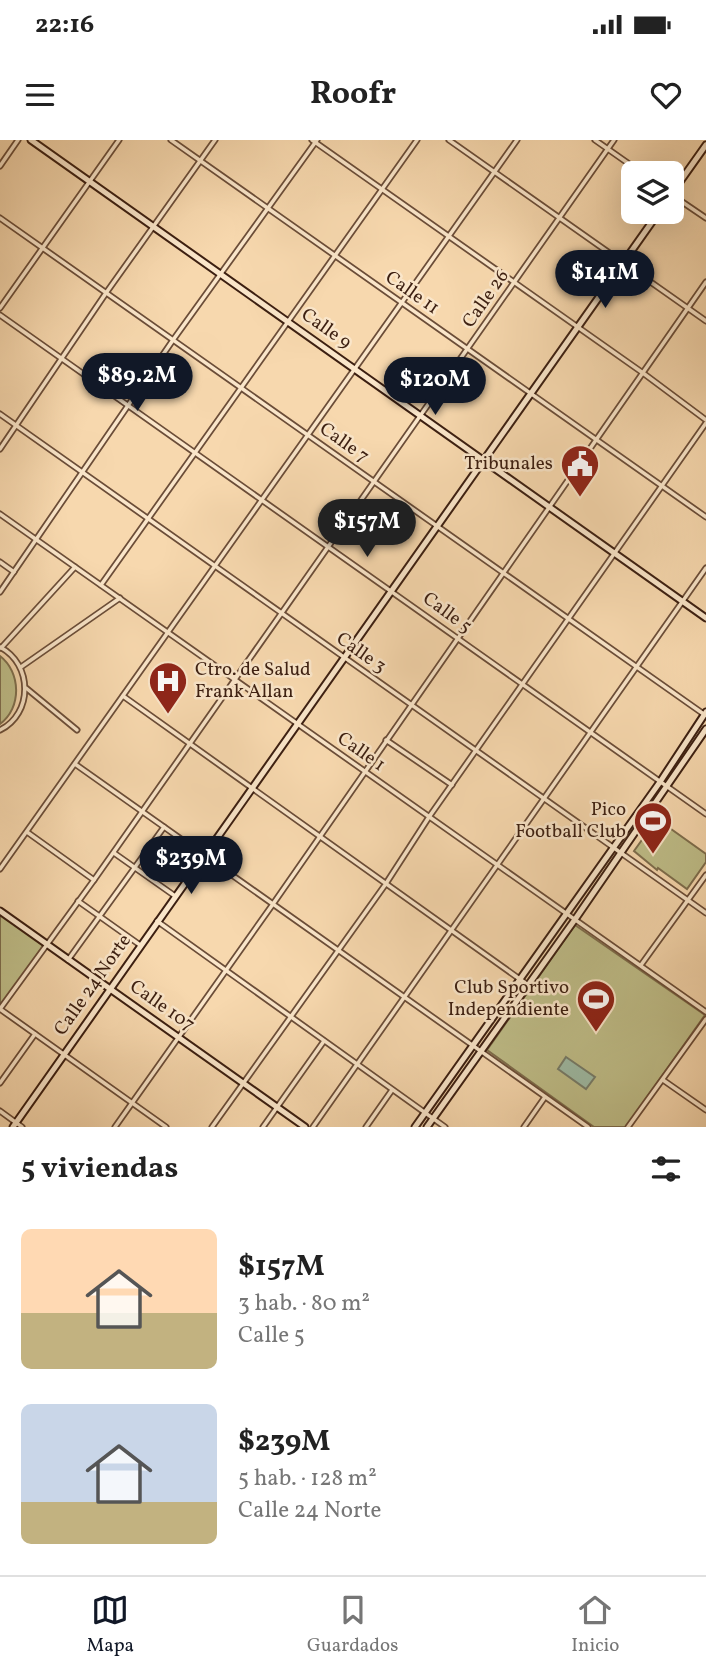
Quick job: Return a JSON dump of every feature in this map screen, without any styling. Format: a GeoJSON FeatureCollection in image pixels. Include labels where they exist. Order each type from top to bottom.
{"type":"FeatureCollection","features":[{"type":"Feature","properties":{"kind":"main road","name":"Calle 9"},"geometry":{"type":"LineString","coordinates":[[31,140],[706,618]]}},
{"type":"Feature","properties":{"kind":"main road"},"geometry":{"type":"LineString","coordinates":[[684,177],[706,145]]}},
{"type":"Feature","properties":{"kind":"main road","name":"Calle 24 Norte"},"geometry":{"type":"LineString","coordinates":[[15,1125],[650,224]]}},
{"type":"Feature","properties":{"kind":"main road"},"geometry":{"type":"LineString","coordinates":[[415,1127],[660,782],[705,714]]}},
{"type":"Feature","properties":{"kind":"main road"},"geometry":{"type":"LineString","coordinates":[[427,1127],[622,853],[706,729]]}},
{"type":"Feature","properties":{"kind":"main road","name":"Calle 107"},"geometry":{"type":"LineString","coordinates":[[0,911],[305,1127]]}},
{"type":"Feature","properties":{"kind":"street"},"geometry":{"type":"LineString","coordinates":[[0,166],[18,140]]}},
{"type":"Feature","properties":{"kind":"street"},"geometry":{"type":"LineString","coordinates":[[0,308],[119,140]]}},
{"type":"Feature","properties":{"kind":"street","name":"Calle 11"},"geometry":{"type":"LineString","coordinates":[[171,140],[706,517]]}},
{"type":"Feature","properties":{"kind":"street"},"geometry":{"type":"LineString","coordinates":[[0,449],[215,140]]}},
{"type":"Feature","properties":{"kind":"street"},"geometry":{"type":"LineString","coordinates":[[101,585],[417,140]]}},
{"type":"Feature","properties":{"kind":"street"},"geometry":{"type":"LineString","coordinates":[[449,140],[706,321]]}},
{"type":"Feature","properties":{"kind":"street"},"geometry":{"type":"LineString","coordinates":[[0,869],[517,140]]}},
{"type":"Feature","properties":{"kind":"street"},"geometry":{"type":"LineString","coordinates":[[595,140],[625,161]]}},
{"type":"Feature","properties":{"kind":"street","name":"Calle 26"},"geometry":{"type":"LineString","coordinates":[[0,1009],[94,880],[614,140]]}},
{"type":"Feature","properties":{"kind":"street"},"geometry":{"type":"LineString","coordinates":[[0,592],[173,340],[315,141],[643,373],[706,422],[429,817],[385,885],[212,1127]]}},
{"type":"Feature","properties":{"kind":"street"},"geometry":{"type":"LineString","coordinates":[[684,202],[706,218]]}},
{"type":"Feature","properties":{"kind":"street","name":"Calle 7"},"geometry":{"type":"LineString","coordinates":[[0,218],[705,714]]}},
{"type":"Feature","properties":{"kind":"street"},"geometry":{"type":"LineString","coordinates":[[115,1127],[706,282]]}},
{"type":"Feature","properties":{"kind":"street","name":"Calle 5"},"geometry":{"type":"LineString","coordinates":[[0,315],[706,814]]}},
{"type":"Feature","properties":{"kind":"street","name":"Calle 3"},"geometry":{"type":"LineString","coordinates":[[0,415],[706,913]]}},
{"type":"Feature","properties":{"kind":"street","name":"Calle 1"},"geometry":{"type":"LineString","coordinates":[[0,514],[706,1012]]}},
{"type":"Feature","properties":{"kind":"street"},"geometry":{"type":"LineString","coordinates":[[0,562],[14,572]]}},
{"type":"Feature","properties":{"kind":"street"},"geometry":{"type":"LineString","coordinates":[[0,730],[17,715],[26,688],[21,667],[1,647],[75,567]]}},
{"type":"Feature","properties":{"kind":"street"},"geometry":{"type":"LineString","coordinates":[[313,1127],[706,568]]}},
{"type":"Feature","properties":{"kind":"street"},"geometry":{"type":"LineString","coordinates":[[21,667],[120,598]]}},
{"type":"Feature","properties":{"kind":"street"},"geometry":{"type":"LineString","coordinates":[[26,688],[77,730]]}},
{"type":"Feature","properties":{"kind":"street"},"geometry":{"type":"LineString","coordinates":[[123,696],[528,985]]}},
{"type":"Feature","properties":{"kind":"street"},"geometry":{"type":"LineString","coordinates":[[386,740],[452,785]]}},
{"type":"Feature","properties":{"kind":"street"},"geometry":{"type":"LineString","coordinates":[[75,764],[588,1127]]}},
{"type":"Feature","properties":{"kind":"street"},"geometry":{"type":"LineString","coordinates":[[68,960],[164,827]]}},
{"type":"Feature","properties":{"kind":"street"},"geometry":{"type":"LineString","coordinates":[[27,832],[94,880]]}},
{"type":"Feature","properties":{"kind":"street"},"geometry":{"type":"LineString","coordinates":[[113,852],[175,896]]}},
{"type":"Feature","properties":{"kind":"street"},"geometry":{"type":"LineString","coordinates":[[641,965],[706,875]]}},
{"type":"Feature","properties":{"kind":"street"},"geometry":{"type":"LineString","coordinates":[[78,901],[140,945]]}},
{"type":"Feature","properties":{"kind":"street"},"geometry":{"type":"LineString","coordinates":[[157,921],[445,1127]]}},
{"type":"Feature","properties":{"kind":"street"},"geometry":{"type":"LineString","coordinates":[[0,1009],[166,1127]]}},
{"type":"Feature","properties":{"kind":"street"},"geometry":{"type":"LineString","coordinates":[[628,1127],[706,1019]]}},
{"type":"Feature","properties":{"kind":"street"},"geometry":{"type":"LineString","coordinates":[[0,1083],[35,1034]]}},
{"type":"Feature","properties":{"kind":"street"},"geometry":{"type":"LineString","coordinates":[[263,1127],[324,1041]]}},
{"type":"Feature","properties":{"kind":"street"},"geometry":{"type":"LineString","coordinates":[[663,1080],[706,1110]]}},
{"type":"Feature","properties":{"kind":"street"},"geometry":{"type":"LineString","coordinates":[[366,1127],[392,1090]]}},
{"type":"Feature","properties":{"kind":"street"},"geometry":{"type":"LineString","coordinates":[[524,1127],[545,1097]]}},
{"type":"Feature","properties":{"kind":"street"},"geometry":{"type":"LineString","coordinates":[[0,1111],[15,1125],[22,1127]]}},
{"type":"Feature","properties":{"kind":"shaded area"},"geometry":{"type":"Polygon","coordinates":[[[0,656],[12,671],[16,690],[12,709],[0,724],[0,656]]]}},
{"type":"Feature","properties":{"kind":"shaded area"},"geometry":{"type":"Polygon","coordinates":[[[657,819],[706,854],[706,862],[687,889],[634,851],[657,819]]]}},
{"type":"Feature","properties":{"kind":"shaded area"},"geometry":{"type":"Polygon","coordinates":[[[0,914],[44,945],[0,1007],[0,914]]]}},
{"type":"Feature","properties":{"kind":"shaded area","name":"Club Sportivo Independiente"},"geometry":{"type":"Polygon","coordinates":[[[575,925],[705,1015],[626,1127],[594,1127],[487,1050],[575,925]]]}},
{"type":"Feature","properties":{"kind":"shaded area"},"geometry":{"type":"Polygon","coordinates":[[[566,1057],[595,1077],[586,1089],[558,1069],[566,1057]]]}},
{"type":"Feature","properties":{"kind":"place","name":"Tribunales"},"geometry":{"type":"Point","coordinates":[580,498]}},
{"type":"Feature","properties":{"kind":"place","name":"Ctro. de Salud Frank Allan"},"geometry":{"type":"Point","coordinates":[168,715]}},
{"type":"Feature","properties":{"kind":"place","name":"Pico Football Club"},"geometry":{"type":"Point","coordinates":[653,855]}},
{"type":"Feature","properties":{"kind":"place","name":"Club Sportivo Independiente"},"geometry":{"type":"Point","coordinates":[596,1033]}}]}
